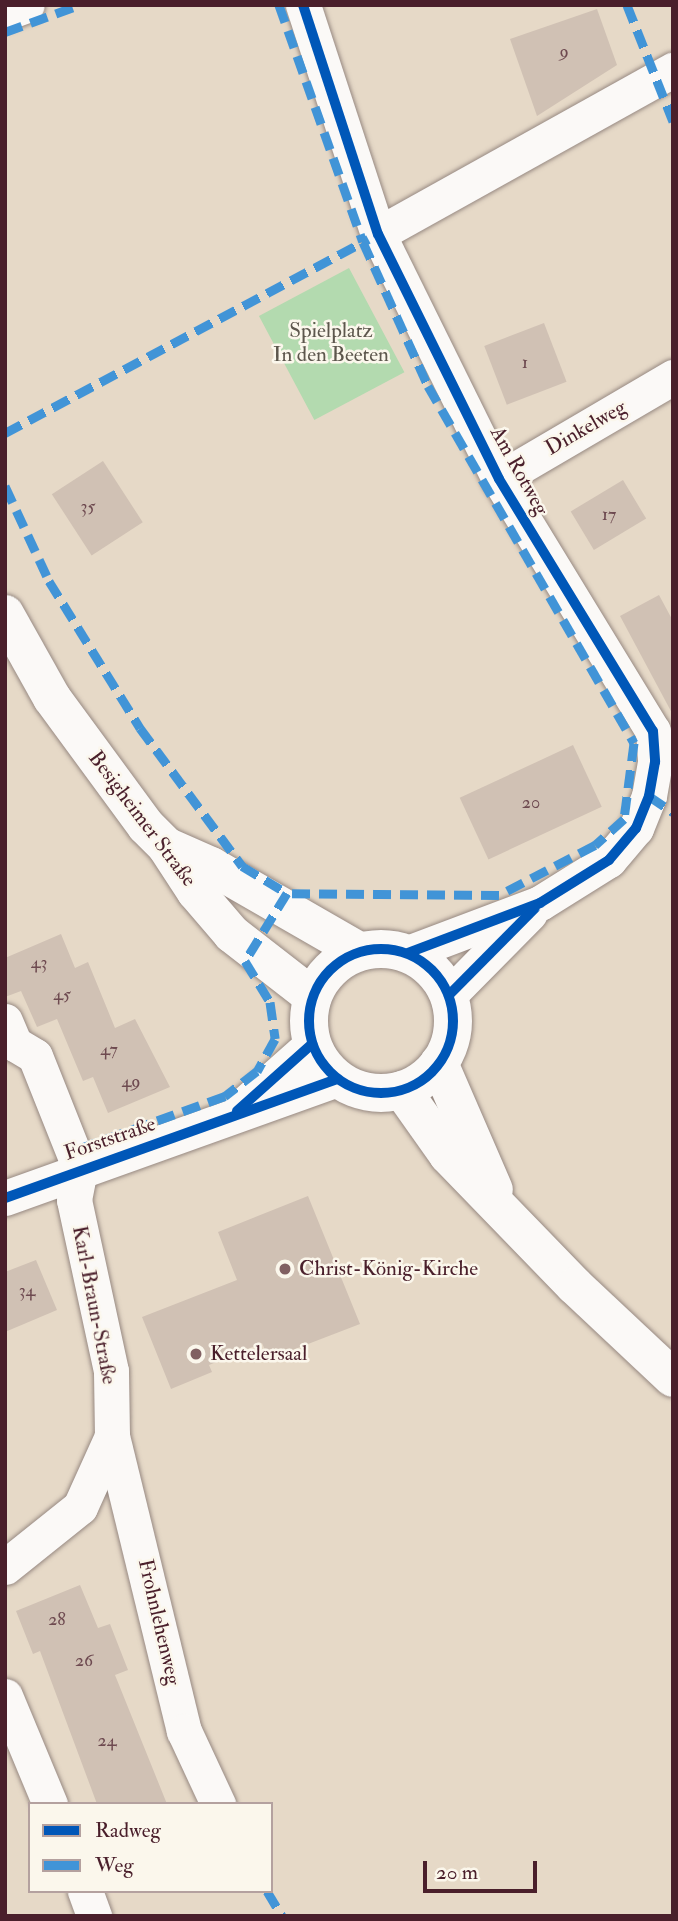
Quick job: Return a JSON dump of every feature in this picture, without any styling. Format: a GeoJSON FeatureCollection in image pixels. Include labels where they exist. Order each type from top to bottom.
{"type":"FeatureCollection","features":[{"type":"Feature","properties":{"kind":"main road","name":"Besigheimer Straße"},"geometry":{"type":"LineString","coordinates":[[5,614],[52,698],[146,826],[166,846],[196,892],[232,934],[312,996]]}},
{"type":"Feature","properties":{"kind":"main road"},"geometry":{"type":"LineString","coordinates":[[166,846],[211,866],[359,951]]}},
{"type":"Feature","properties":{"kind":"main road"},"geometry":{"type":"LineString","coordinates":[[384,948],[408,953],[433,970],[449,995],[453,1030],[439,1063],[402,1090],[368,1092],[337,1079],[312,1044],[308,1028],[312,996],[323,976],[359,951],[384,948]]}},
{"type":"Feature","properties":{"kind":"main road"},"geometry":{"type":"LineString","coordinates":[[439,1063],[504,1211]]}},
{"type":"Feature","properties":{"kind":"main road"},"geometry":{"type":"LineString","coordinates":[[402,1090],[448,1154],[673,1378]]}},
{"type":"Feature","properties":{"kind":"street"},"geometry":{"type":"LineString","coordinates":[[5,13],[27,5]]}},
{"type":"Feature","properties":{"kind":"street","name":"Am Rotweg"},"geometry":{"type":"LineString","coordinates":[[303,5],[378,234],[499,479],[663,726],[649,796],[626,844],[594,871],[540,903],[408,953]]}},
{"type":"Feature","properties":{"kind":"street"},"geometry":{"type":"LineString","coordinates":[[378,234],[663,75]]}},
{"type":"Feature","properties":{"kind":"street","name":"Dinkelweg"},"geometry":{"type":"LineString","coordinates":[[499,479],[673,377]]}},
{"type":"Feature","properties":{"kind":"street","name":"Am Rotweg"},"geometry":{"type":"LineString","coordinates":[[449,995],[540,903]]}},
{"type":"Feature","properties":{"kind":"street","name":"Forststraße"},"geometry":{"type":"LineString","coordinates":[[5,1021],[15,1044],[35,1056],[79,1169]]}},
{"type":"Feature","properties":{"kind":"street","name":"Forststraße"},"geometry":{"type":"LineString","coordinates":[[229,1118],[312,1044]]}},
{"type":"Feature","properties":{"kind":"street","name":"Forststraße"},"geometry":{"type":"LineString","coordinates":[[5,1198],[79,1169],[337,1079]]}},
{"type":"Feature","properties":{"kind":"street","name":"Karl-Braun-Straße"},"geometry":{"type":"LineString","coordinates":[[5,1567],[80,1507],[112,1436],[111,1371],[74,1200],[79,1169]]}},
{"type":"Feature","properties":{"kind":"street","name":"Frohnlehenweg"},"geometry":{"type":"LineString","coordinates":[[112,1436],[184,1731],[217,1802]]}},
{"type":"Feature","properties":{"kind":"street"},"geometry":{"type":"LineString","coordinates":[[5,1696],[49,1802]]}},
{"type":"Feature","properties":{"kind":"street"},"geometry":{"type":"LineString","coordinates":[[86,1893],[94,1916]]}},
{"type":"Feature","properties":{"kind":"green space","name":"Spielplatz In den Beeten"},"geometry":{"type":"Polygon","coordinates":[[[349,268],[404,372],[314,420],[259,316],[349,268]]]}},
{"type":"Feature","properties":{"kind":"building"},"geometry":{"type":"Polygon","coordinates":[[[597,9],[617,65],[537,116],[510,39],[597,9]]]}},
{"type":"Feature","properties":{"kind":"building"},"geometry":{"type":"Polygon","coordinates":[[[544,323],[567,382],[507,405],[484,346],[544,323]]]}},
{"type":"Feature","properties":{"kind":"building"},"geometry":{"type":"Polygon","coordinates":[[[103,461],[143,522],[92,555],[52,494],[103,461]]]}},
{"type":"Feature","properties":{"kind":"building"},"geometry":{"type":"Polygon","coordinates":[[[623,480],[646,519],[594,550],[571,511],[623,480]]]}},
{"type":"Feature","properties":{"kind":"building"},"geometry":{"type":"Polygon","coordinates":[[[659,595],[673,621],[673,715],[620,616],[659,595]]]}},
{"type":"Feature","properties":{"kind":"building"},"geometry":{"type":"Polygon","coordinates":[[[573,745],[602,807],[488,859],[460,798],[573,745]]]}},
{"type":"Feature","properties":{"kind":"building"},"geometry":{"type":"Polygon","coordinates":[[[61,934],[75,968],[88,962],[115,1028],[135,1019],[170,1087],[108,1113],[93,1077],[83,1081],[57,1019],[37,1027],[21,991],[5,997],[5,958],[61,934]]]}},
{"type":"Feature","properties":{"kind":"building","name":"Christ-König-Kirche"},"geometry":{"type":"Polygon","coordinates":[[[308,1196],[360,1324],[269,1359],[262,1343],[209,1365],[212,1372],[171,1389],[142,1317],[237,1280],[218,1232],[308,1196]]]}},
{"type":"Feature","properties":{"kind":"building"},"geometry":{"type":"Polygon","coordinates":[[[36,1260],[57,1310],[5,1332],[5,1272],[36,1260]]]}},
{"type":"Feature","properties":{"kind":"building"},"geometry":{"type":"Polygon","coordinates":[[[80,1585],[98,1628],[110,1624],[128,1670],[115,1675],[166,1802],[96,1802],[40,1651],[33,1654],[16,1611],[80,1585]]]}},
{"type":"Feature","properties":{"kind":"marked path"},"geometry":{"type":"LineString","coordinates":[[5,32],[79,5]]}},
{"type":"Feature","properties":{"kind":"marked path"},"geometry":{"type":"LineString","coordinates":[[279,5],[363,242],[428,386],[634,743],[624,819],[595,845],[499,895],[287,893]]}},
{"type":"Feature","properties":{"kind":"marked path"},"geometry":{"type":"LineString","coordinates":[[627,5],[673,121]]}},
{"type":"Feature","properties":{"kind":"marked path"},"geometry":{"type":"LineString","coordinates":[[5,433],[369,239]]}},
{"type":"Feature","properties":{"kind":"marked path"},"geometry":{"type":"LineString","coordinates":[[5,486],[49,581],[140,728],[242,866],[287,893],[245,961],[270,1002],[275,1039],[257,1071],[225,1096],[72,1151]]}},
{"type":"Feature","properties":{"kind":"marked path"},"geometry":{"type":"LineString","coordinates":[[649,796],[673,812]]}},
{"type":"Feature","properties":{"kind":"marked path"},"geometry":{"type":"LineString","coordinates":[[268,1893],[282,1916]]}},
{"type":"Feature","properties":{"kind":"cycle path"},"geometry":{"type":"LineString","coordinates":[[303,5],[378,234],[499,479],[653,731],[655,762],[649,796],[636,828],[609,860],[540,903],[408,953]]}},
{"type":"Feature","properties":{"kind":"cycle path"},"geometry":{"type":"LineString","coordinates":[[449,995],[535,908]]}},
{"type":"Feature","properties":{"kind":"cycle path"},"geometry":{"type":"LineString","coordinates":[[381,949],[409,955],[432,970],[447,993],[453,1021],[447,1049],[432,1072],[409,1087],[381,1093],[353,1087],[330,1072],[315,1049],[309,1021],[315,993],[330,970],[353,955],[381,949]]}},
{"type":"Feature","properties":{"kind":"cycle path"},"geometry":{"type":"LineString","coordinates":[[237,1111],[312,1044]]}},
{"type":"Feature","properties":{"kind":"cycle path"},"geometry":{"type":"LineString","coordinates":[[5,1198],[337,1079]]}},
{"type":"Feature","properties":{"kind":"place","name":"Christ-König-Kirche"},"geometry":{"type":"Point","coordinates":[285,1269]}},
{"type":"Feature","properties":{"kind":"place","name":"Kettelersaal"},"geometry":{"type":"Point","coordinates":[196,1354]}}]}
